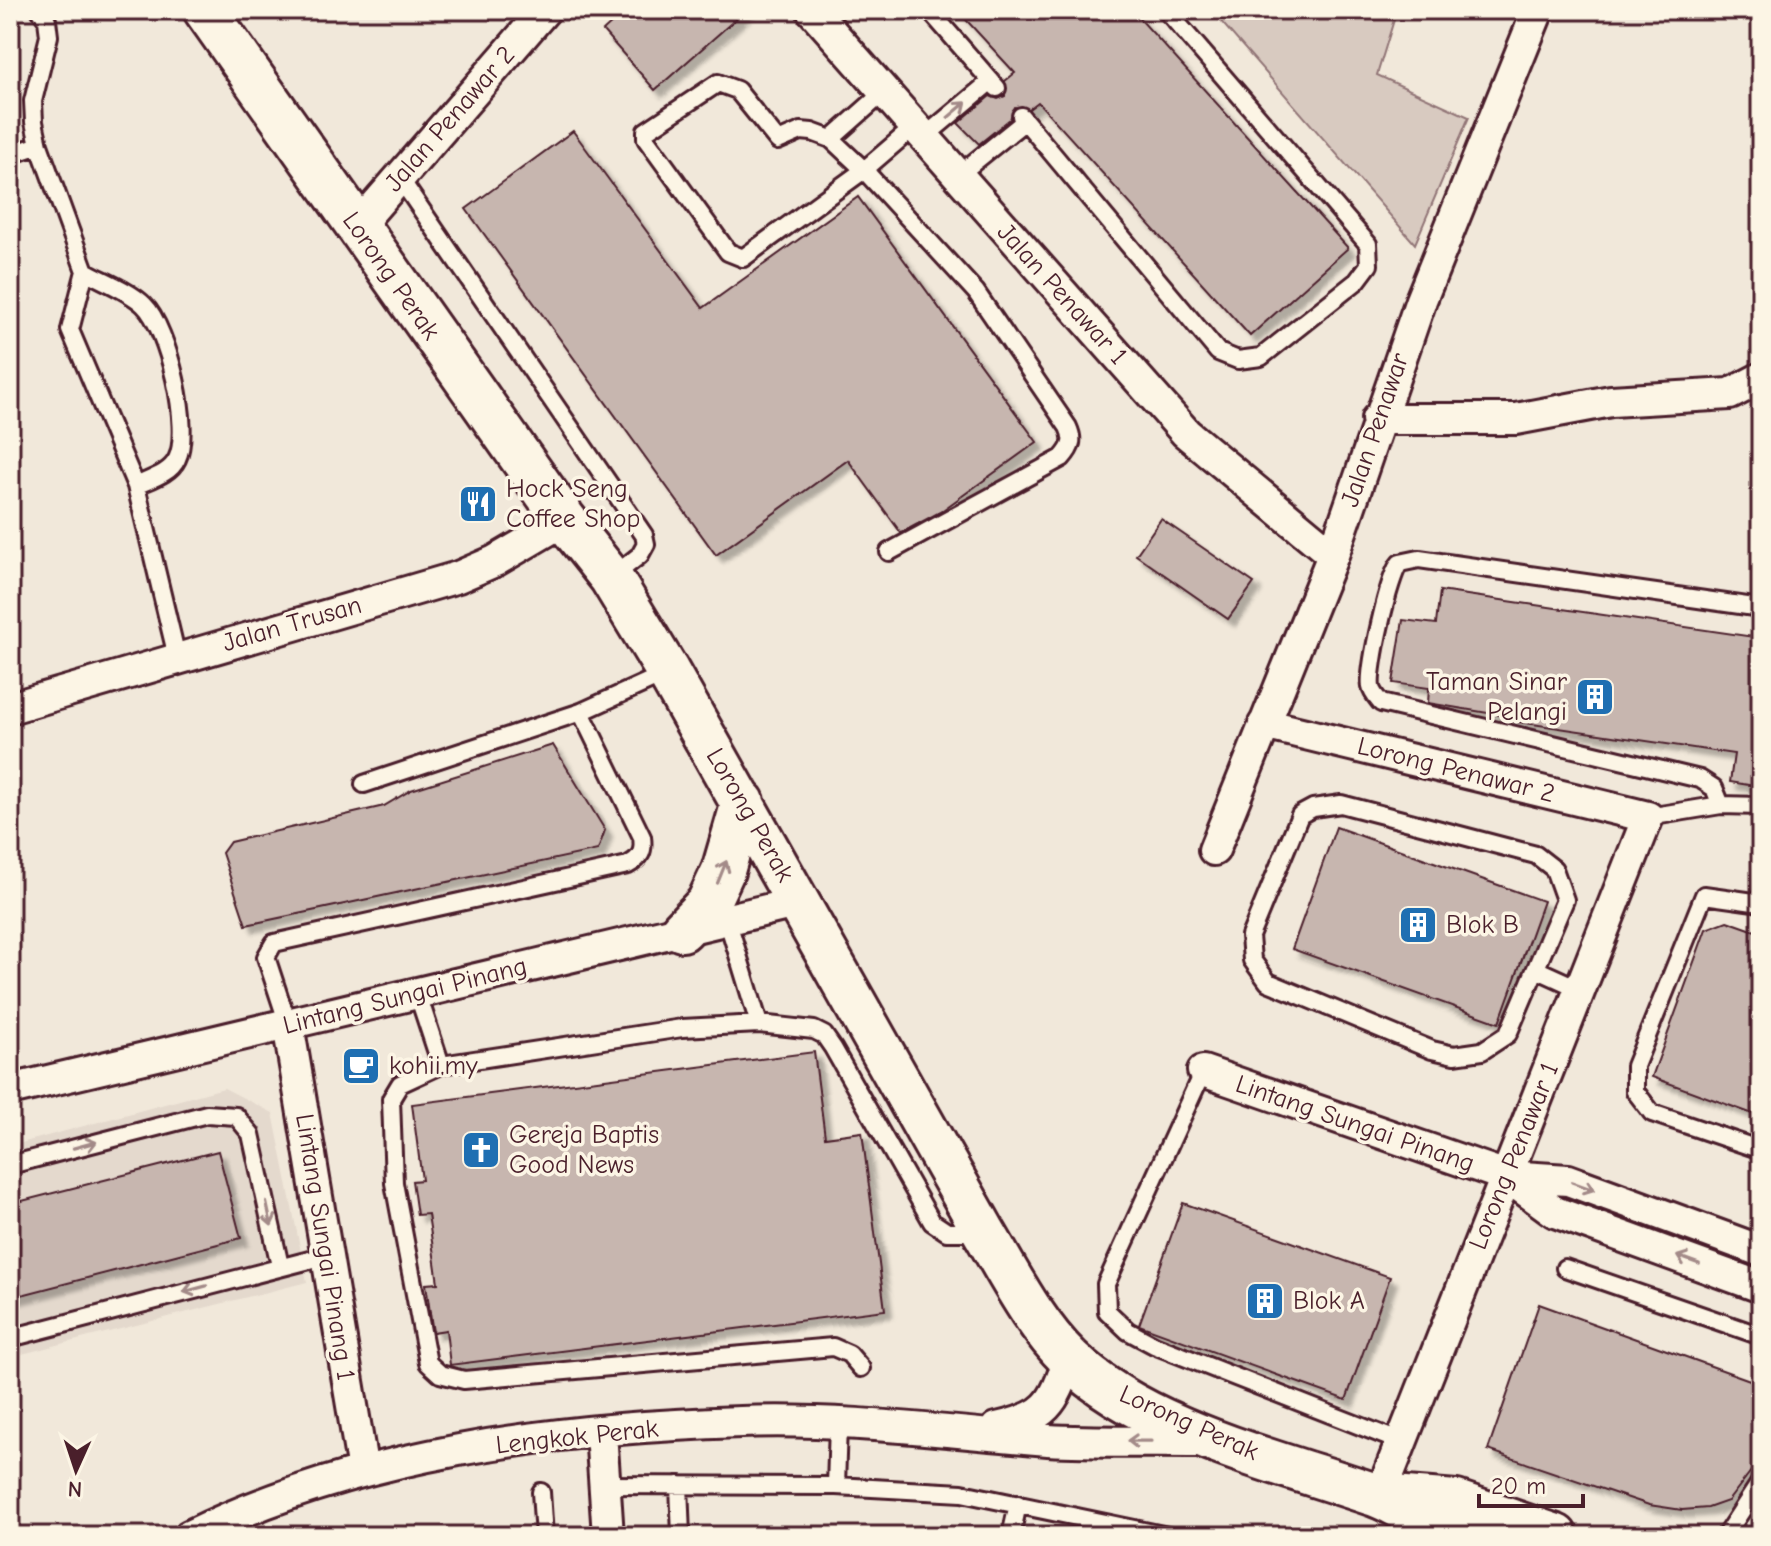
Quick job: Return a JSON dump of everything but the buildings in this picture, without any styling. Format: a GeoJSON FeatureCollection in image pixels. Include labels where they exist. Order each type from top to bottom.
{"type":"FeatureCollection","features":[{"type":"Feature","properties":{"kind":"street","name":"Lorong Perak"},"geometry":{"type":"LineString","coordinates":[[205,10],[356,228],[565,520],[611,578],[743,802],[984,1232],[1013,1281],[1069,1358],[1149,1411],[1217,1442],[1380,1496],[1450,1527],[1556,1536]]}},
{"type":"Feature","properties":{"kind":"street","name":"Jalan Penawar 1"},"geometry":{"type":"LineString","coordinates":[[812,10],[1186,433],[1333,555]]}},
{"type":"Feature","properties":{"kind":"street","name":"Jalan Penawar"},"geometry":{"type":"LineString","coordinates":[[1214,850],[1333,555],[1377,419],[1421,300],[1538,10]]}},
{"type":"Feature","properties":{"kind":"street","name":"Jalan Penawar 2"},"geometry":{"type":"LineString","coordinates":[[356,228],[540,12]]}},
{"type":"Feature","properties":{"kind":"street"},"geometry":{"type":"LineString","coordinates":[[1377,419],[1516,419],[1611,401],[1730,394],[1761,378]]}},
{"type":"Feature","properties":{"kind":"street","name":"Jalan Trusan"},"geometry":{"type":"LineString","coordinates":[[10,708],[458,577],[495,561],[565,520]]}},
{"type":"Feature","properties":{"kind":"street","name":"Lorong Penawar 2"},"geometry":{"type":"LineString","coordinates":[[1264,724],[1648,817]]}},
{"type":"Feature","properties":{"kind":"street"},"geometry":{"type":"LineString","coordinates":[[682,930],[708,903],[723,871],[743,802]]}},
{"type":"Feature","properties":{"kind":"street","name":"Lorong Penawar 1"},"geometry":{"type":"LineString","coordinates":[[1380,1496],[1648,817]]}},
{"type":"Feature","properties":{"kind":"street","name":"Lintang Sungai Pinang"},"geometry":{"type":"LineString","coordinates":[[10,1090],[800,902]]}},
{"type":"Feature","properties":{"kind":"street","name":"Lintang Sungai Pinang 1"},"geometry":{"type":"LineString","coordinates":[[288,1024],[363,1471]]}},
{"type":"Feature","properties":{"kind":"street","name":"Lintang Sungai Pinang"},"geometry":{"type":"LineString","coordinates":[[1203,1071],[1506,1176],[1568,1180],[1761,1251]]}},
{"type":"Feature","properties":{"kind":"street","name":"Lintang Sungai Pinang"},"geometry":{"type":"LineString","coordinates":[[1506,1176],[1555,1212],[1761,1287]]}},
{"type":"Feature","properties":{"kind":"street","name":"Lengkok Perak"},"geometry":{"type":"LineString","coordinates":[[980,1432],[1029,1420],[1048,1408],[1069,1358]]}},
{"type":"Feature","properties":{"kind":"street","name":"Lengkok Perak"},"geometry":{"type":"LineString","coordinates":[[189,1536],[232,1515],[363,1471],[529,1440],[601,1432],[742,1421],[980,1432],[1049,1440],[1217,1442]]}},
{"type":"Feature","properties":{"kind":"street"},"geometry":{"type":"LineString","coordinates":[[601,1432],[608,1536]]}},
{"type":"Feature","properties":{"kind":"lane"},"geometry":{"type":"LineString","coordinates":[[40,10],[47,20],[49,36],[33,101],[39,145],[85,271],[70,330],[136,486],[177,657]]}},
{"type":"Feature","properties":{"kind":"lane"},"geometry":{"type":"LineString","coordinates":[[889,552],[1062,458],[1070,449],[1072,437],[976,292],[864,170],[831,139],[807,131],[778,141],[737,90],[718,83],[646,131],[646,139],[735,258],[750,255],[864,170],[918,132],[994,84],[929,10]]}},
{"type":"Feature","properties":{"kind":"lane"},"geometry":{"type":"LineString","coordinates":[[957,176],[1023,118],[1218,352],[1238,360],[1261,357],[1357,281],[1369,265],[1368,244],[1166,10]]}},
{"type":"Feature","properties":{"kind":"lane"},"geometry":{"type":"LineString","coordinates":[[831,139],[884,92]]}},
{"type":"Feature","properties":{"kind":"lane"},"geometry":{"type":"LineString","coordinates":[[10,155],[39,145]]}},
{"type":"Feature","properties":{"kind":"lane"},"geometry":{"type":"LineString","coordinates":[[399,177],[644,535],[646,544],[640,555],[611,578]]}},
{"type":"Feature","properties":{"kind":"lane"},"geometry":{"type":"LineString","coordinates":[[85,271],[144,305],[179,387],[181,448],[177,460],[170,470],[136,486]]}},
{"type":"Feature","properties":{"kind":"lane"},"geometry":{"type":"LineString","coordinates":[[1721,805],[1714,788],[1700,779],[1381,703],[1374,695],[1371,677],[1390,579],[1400,563],[1419,559],[1761,608]]}},
{"type":"Feature","properties":{"kind":"lane"},"geometry":{"type":"LineString","coordinates":[[364,784],[581,712],[668,672]]}},
{"type":"Feature","properties":{"kind":"lane"},"geometry":{"type":"LineString","coordinates":[[288,1024],[266,957],[274,943],[628,865],[638,860],[643,849],[642,837],[581,712]]}},
{"type":"Feature","properties":{"kind":"lane"},"geometry":{"type":"LineString","coordinates":[[1341,804],[1536,855],[1554,869],[1565,900],[1538,970],[1508,1034],[1482,1051],[1454,1055],[1432,1050],[1268,982],[1252,960],[1250,936],[1300,815],[1313,808],[1341,804]]}},
{"type":"Feature","properties":{"kind":"lane"},"geometry":{"type":"LineString","coordinates":[[1648,817],[1721,805],[1761,806]]}},
{"type":"Feature","properties":{"kind":"lane"},"geometry":{"type":"LineString","coordinates":[[1761,903],[1704,895],[1635,1066],[1635,1091],[1652,1113],[1761,1150]]}},
{"type":"Feature","properties":{"kind":"lane"},"geometry":{"type":"LineString","coordinates":[[727,919],[759,1024]]}},
{"type":"Feature","properties":{"kind":"lane"},"geometry":{"type":"LineString","coordinates":[[1538,970],[1580,989]]}},
{"type":"Feature","properties":{"kind":"lane"},"geometry":{"type":"LineString","coordinates":[[417,992],[441,1065]]}},
{"type":"Feature","properties":{"kind":"lane"},"geometry":{"type":"LineString","coordinates":[[861,1368],[849,1354],[833,1347],[464,1380],[440,1374],[428,1363],[394,1183],[391,1099],[400,1084],[441,1065],[651,1032],[759,1024],[814,1030],[824,1035],[932,1222],[947,1232],[984,1232]]}},
{"type":"Feature","properties":{"kind":"lane"},"geometry":{"type":"LineString","coordinates":[[1203,1071],[1106,1284],[1107,1311],[1128,1331],[1154,1345],[1401,1442]]}},
{"type":"Feature","properties":{"kind":"lane"},"geometry":{"type":"LineString","coordinates":[[10,1165],[207,1114],[236,1116],[251,1134],[280,1266]]}},
{"type":"Feature","properties":{"kind":"lane"},"geometry":{"type":"LineString","coordinates":[[10,1338],[325,1256]]}},
{"type":"Feature","properties":{"kind":"lane"},"geometry":{"type":"LineString","coordinates":[[1565,1268],[1761,1336]]}},
{"type":"Feature","properties":{"kind":"lane"},"geometry":{"type":"LineString","coordinates":[[836,1486],[838,1424]]}},
{"type":"Feature","properties":{"kind":"lane"},"geometry":{"type":"LineString","coordinates":[[1725,1536],[1761,1481]]}},
{"type":"Feature","properties":{"kind":"lane"},"geometry":{"type":"LineString","coordinates":[[604,1485],[836,1486],[962,1493],[1168,1536]]}},
{"type":"Feature","properties":{"kind":"lane"},"geometry":{"type":"LineString","coordinates":[[679,1485],[681,1536]]}},
{"type":"Feature","properties":{"kind":"lane"},"geometry":{"type":"LineString","coordinates":[[541,1492],[544,1536]]}},
{"type":"Feature","properties":{"kind":"lane"},"geometry":{"type":"LineString","coordinates":[[1011,1536],[1018,1504]]}},
{"type":"Feature","properties":{"kind":"shaded area"},"geometry":{"type":"Polygon","coordinates":[[[1211,10],[1397,10],[1377,75],[1469,117],[1415,244],[1211,10]]]}},
{"type":"Feature","properties":{"kind":"shaded area"},"geometry":{"type":"Polygon","coordinates":[[[224,1088],[273,1113],[307,1282],[10,1357],[10,1146],[224,1088]]]}},
{"type":"Feature","properties":{"kind":"place","name":"Hock Seng Coffee Shop"},"geometry":{"type":"Point","coordinates":[478,504]}},
{"type":"Feature","properties":{"kind":"place","name":"Taman Sinar Pelangi"},"geometry":{"type":"Point","coordinates":[1595,697]}},
{"type":"Feature","properties":{"kind":"place","name":"Blok B"},"geometry":{"type":"Point","coordinates":[1418,925]}},
{"type":"Feature","properties":{"kind":"place","name":"kohii.my"},"geometry":{"type":"Point","coordinates":[361,1066]}},
{"type":"Feature","properties":{"kind":"place","name":"Gereja Baptis Good News"},"geometry":{"type":"Point","coordinates":[481,1150]}},
{"type":"Feature","properties":{"kind":"place","name":"Blok A"},"geometry":{"type":"Point","coordinates":[1265,1301]}}]}
